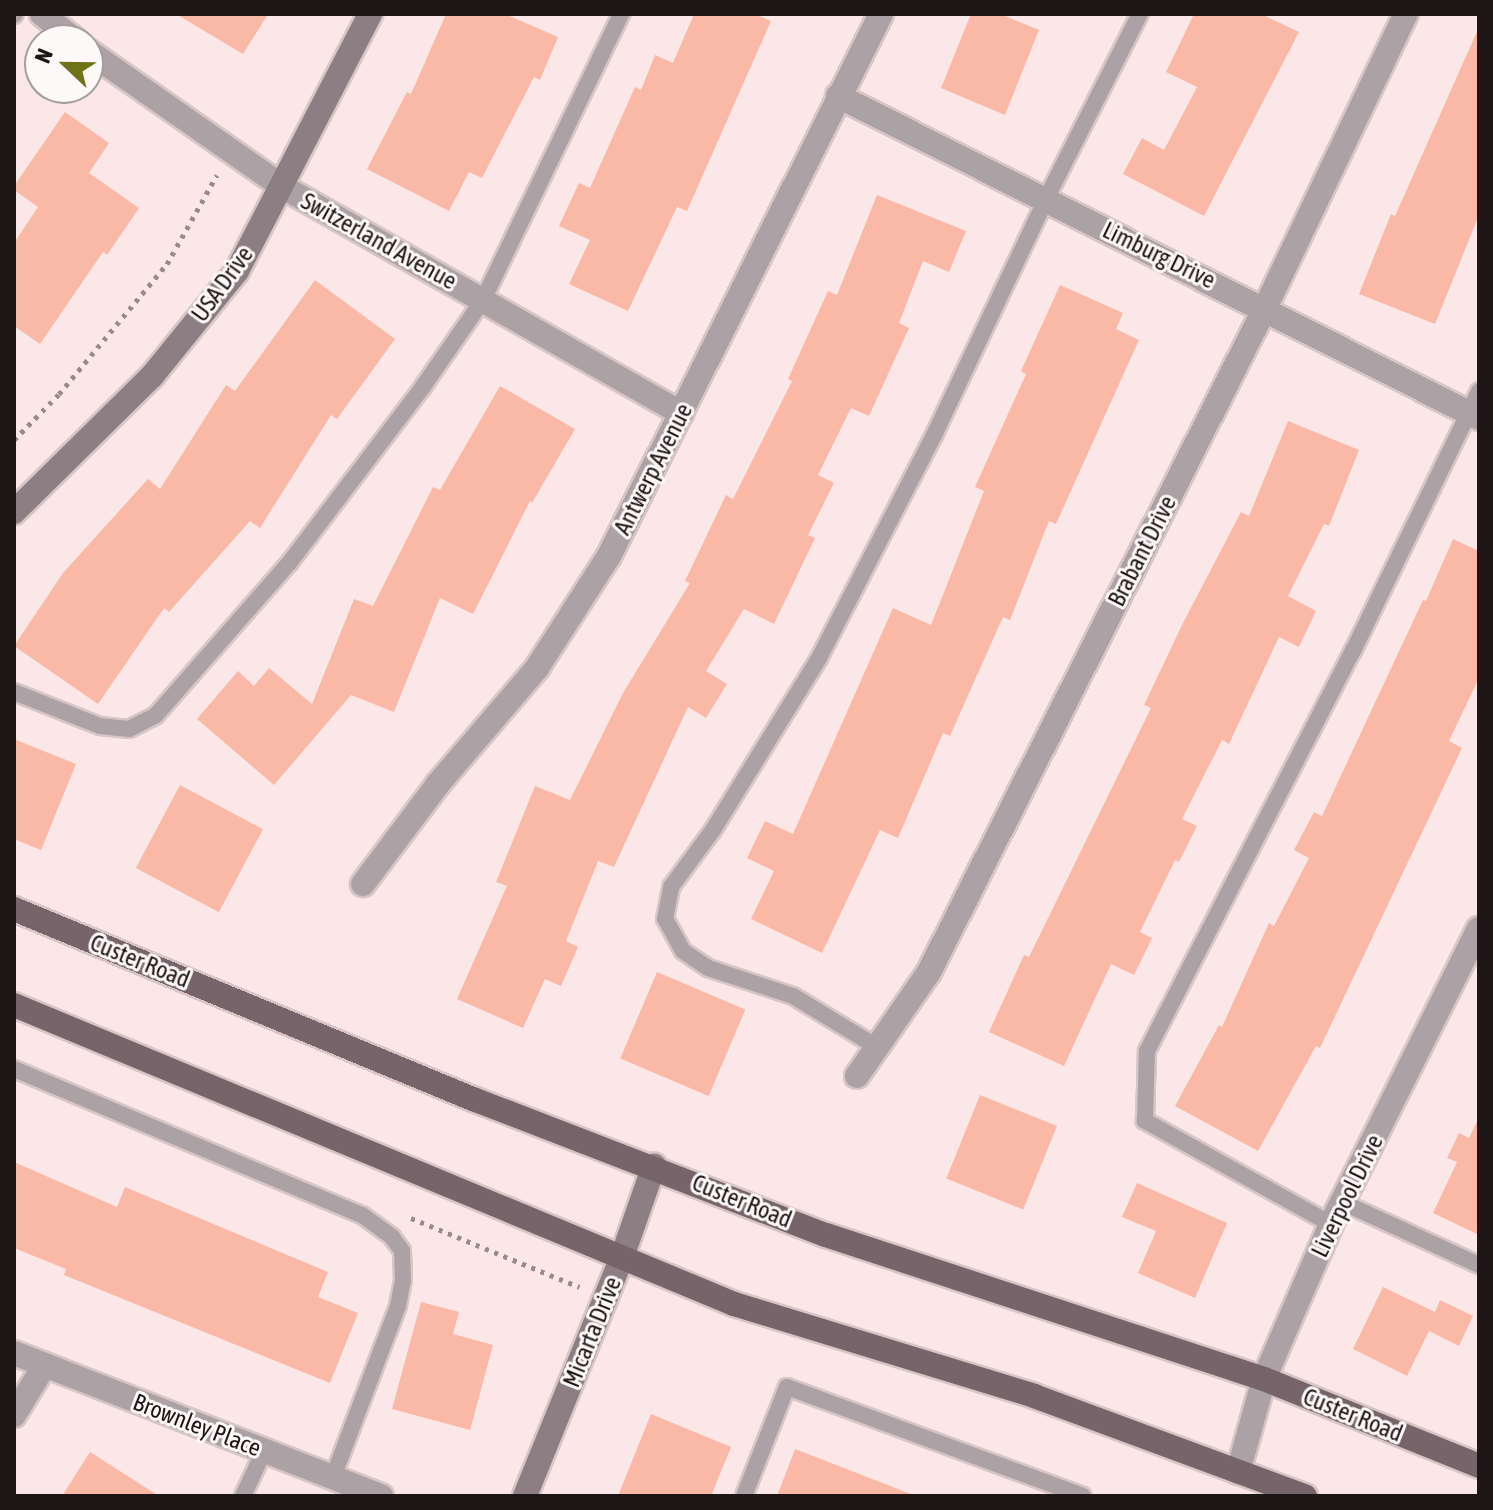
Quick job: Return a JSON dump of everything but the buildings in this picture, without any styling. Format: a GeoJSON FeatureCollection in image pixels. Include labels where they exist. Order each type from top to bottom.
{"type":"FeatureCollection","features":[{"type":"Feature","properties":{"kind":"main road","name":"Custer Road"},"geometry":{"type":"LineString","coordinates":[[14,909],[473,1099],[654,1166],[826,1235],[1264,1379],[1479,1466]]}},
{"type":"Feature","properties":{"kind":"main road"},"geometry":{"type":"LineString","coordinates":[[14,1005],[621,1260],[734,1304],[1034,1396],[1305,1496]]}},
{"type":"Feature","properties":{"kind":"street","name":"USA Drive"},"geometry":{"type":"LineString","coordinates":[[14,512],[152,376],[237,271],[370,14]]}},
{"type":"Feature","properties":{"kind":"street","name":"Antwerp Avenue"},"geometry":{"type":"LineString","coordinates":[[363,884],[438,784],[537,668],[609,556],[881,14]]}},
{"type":"Feature","properties":{"kind":"street","name":"Brabant Drive"},"geometry":{"type":"LineString","coordinates":[[857,1076],[929,972],[1265,308],[1406,14]]}},
{"type":"Feature","properties":{"kind":"street","name":"Switzerland Avenue"},"geometry":{"type":"LineString","coordinates":[[104,62],[283,187],[681,413]]}},
{"type":"Feature","properties":{"kind":"street","name":"Limburg Drive"},"geometry":{"type":"LineString","coordinates":[[838,96],[1265,308],[1475,407]]}},
{"type":"Feature","properties":{"kind":"street","name":"Liverpool Drive"},"geometry":{"type":"LineString","coordinates":[[1238,1472],[1264,1379],[1331,1224],[1479,929]]}},
{"type":"Feature","properties":{"kind":"street","name":"Micarta Drive"},"geometry":{"type":"LineString","coordinates":[[525,1496],[621,1260],[654,1166]]}},
{"type":"Feature","properties":{"kind":"street","name":"Brownley Place"},"geometry":{"type":"LineString","coordinates":[[14,1353],[381,1496]]}},
{"type":"Feature","properties":{"kind":"street"},"geometry":{"type":"LineString","coordinates":[[14,1415],[44,1366]]}},
{"type":"Feature","properties":{"kind":"lane"},"geometry":{"type":"LineString","coordinates":[[14,692],[100,726],[129,729],[156,715],[290,562],[422,388],[483,300],[621,14]]}},
{"type":"Feature","properties":{"kind":"lane"},"geometry":{"type":"LineString","coordinates":[[877,1047],[793,996],[708,968],[683,951],[665,919],[671,887],[713,830],[818,660],[935,433],[1046,199],[1140,14]]}},
{"type":"Feature","properties":{"kind":"lane"},"geometry":{"type":"LineString","coordinates":[[1331,1224],[1145,1121],[1147,1051],[1475,407]]}},
{"type":"Feature","properties":{"kind":"lane"},"geometry":{"type":"LineString","coordinates":[[14,1069],[362,1215],[392,1237],[402,1251],[403,1280],[398,1306],[333,1477]]}},
{"type":"Feature","properties":{"kind":"lane"},"geometry":{"type":"LineString","coordinates":[[1342,1202],[1479,1265]]}},
{"type":"Feature","properties":{"kind":"lane"},"geometry":{"type":"LineString","coordinates":[[744,1496],[787,1387],[1083,1496]]}},
{"type":"Feature","properties":{"kind":"lane"},"geometry":{"type":"LineString","coordinates":[[243,1496],[264,1451]]}},
{"type":"Feature","properties":{"kind":"path"},"geometry":{"type":"LineString","coordinates":[[14,440],[59,394],[167,264],[232,150]]}}]}
